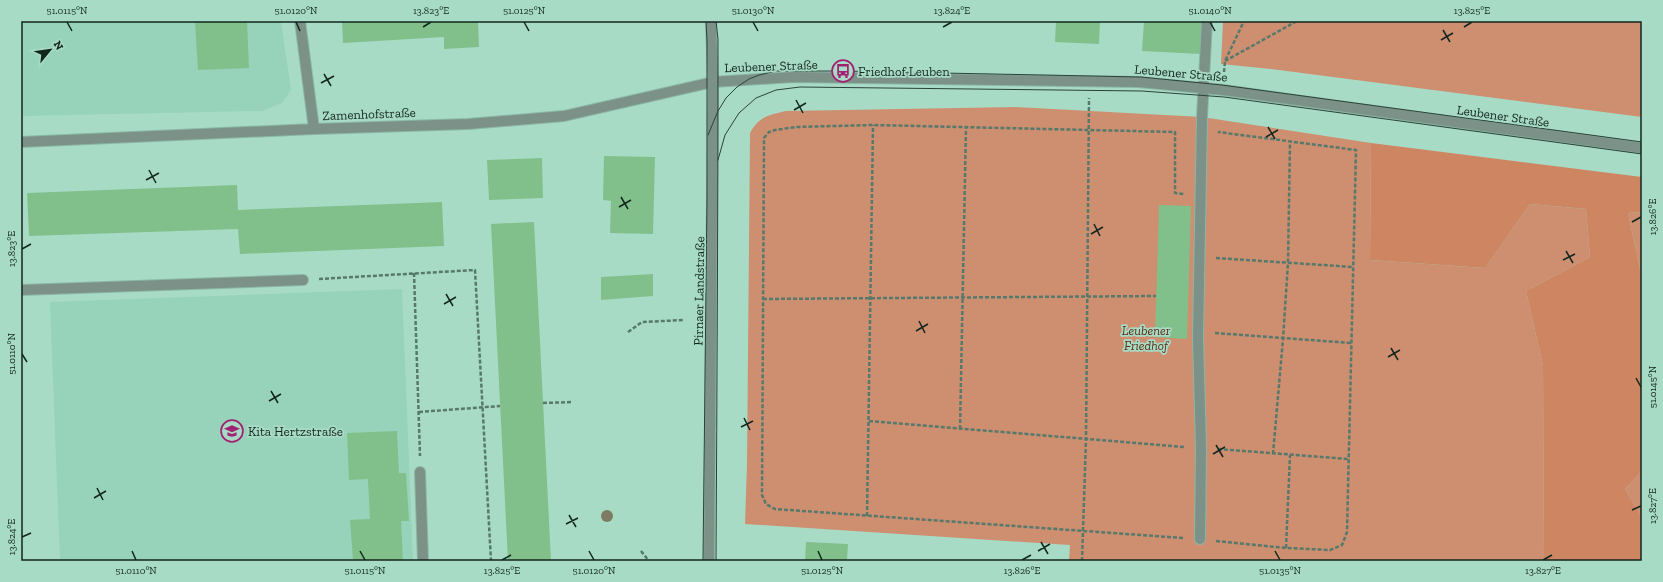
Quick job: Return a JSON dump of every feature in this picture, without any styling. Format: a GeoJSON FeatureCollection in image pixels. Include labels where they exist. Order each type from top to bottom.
{"type":"FeatureCollection","features":[{"type":"Feature","properties":{"kind":"street"},"geometry":{"type":"LineString","coordinates":[[300,21],[314,129]]}},
{"type":"Feature","properties":{"kind":"street","name":"Pirnaer Landstraße"},"geometry":{"type":"LineString","coordinates":[[709,561],[713,82],[711,21]]}},
{"type":"Feature","properties":{"kind":"street"},"geometry":{"type":"LineString","coordinates":[[1200,539],[1200,194],[1207,21]]}},
{"type":"Feature","properties":{"kind":"street","name":"Leubener Straße"},"geometry":{"type":"LineString","coordinates":[[713,82],[786,77],[1138,82],[1223,90],[1642,148]]}},
{"type":"Feature","properties":{"kind":"street","name":"Zamenhofstraße"},"geometry":{"type":"LineString","coordinates":[[21,142],[314,129],[468,124],[564,116],[713,82]]}},
{"type":"Feature","properties":{"kind":"street"},"geometry":{"type":"LineString","coordinates":[[21,290],[303,280]]}},
{"type":"Feature","properties":{"kind":"street"},"geometry":{"type":"LineString","coordinates":[[420,472],[424,561]]}},
{"type":"Feature","properties":{"kind":"path"},"geometry":{"type":"LineString","coordinates":[[1223,90],[1225,62],[1244,21]]}},
{"type":"Feature","properties":{"kind":"path"},"geometry":{"type":"LineString","coordinates":[[1225,62],[1297,21]]}},
{"type":"Feature","properties":{"kind":"path"},"geometry":{"type":"LineString","coordinates":[[1082,561],[1086,439],[1089,129],[1088,81]]}},
{"type":"Feature","properties":{"kind":"path"},"geometry":{"type":"LineString","coordinates":[[873,125],[867,516],[775,509],[766,504],[762,495],[764,138],[769,132],[796,127],[873,125],[1175,132],[1174,194],[1200,194]]}},
{"type":"Feature","properties":{"kind":"path"},"geometry":{"type":"LineString","coordinates":[[960,429],[966,127]]}},
{"type":"Feature","properties":{"kind":"path"},"geometry":{"type":"LineString","coordinates":[[1202,130],[1356,150]]}},
{"type":"Feature","properties":{"kind":"path"},"geometry":{"type":"LineString","coordinates":[[1272,454],[1283,339],[1288,263],[1290,142]]}},
{"type":"Feature","properties":{"kind":"path"},"geometry":{"type":"LineString","coordinates":[[1200,257],[1353,267]]}},
{"type":"Feature","properties":{"kind":"path"},"geometry":{"type":"LineString","coordinates":[[303,280],[475,270],[491,561]]}},
{"type":"Feature","properties":{"kind":"path"},"geometry":{"type":"LineString","coordinates":[[414,273],[420,472]]}},
{"type":"Feature","properties":{"kind":"path"},"geometry":{"type":"LineString","coordinates":[[763,299],[1156,296]]}},
{"type":"Feature","properties":{"kind":"path"},"geometry":{"type":"LineString","coordinates":[[628,332],[642,322],[684,320]]}},
{"type":"Feature","properties":{"kind":"path"},"geometry":{"type":"LineString","coordinates":[[1199,332],[1351,343]]}},
{"type":"Feature","properties":{"kind":"path"},"geometry":{"type":"LineString","coordinates":[[543,403],[573,402]]}},
{"type":"Feature","properties":{"kind":"path"},"geometry":{"type":"LineString","coordinates":[[419,412],[500,406]]}},
{"type":"Feature","properties":{"kind":"path"},"geometry":{"type":"LineString","coordinates":[[869,421],[1348,460]]}},
{"type":"Feature","properties":{"kind":"path"},"geometry":{"type":"LineString","coordinates":[[1286,548],[1290,455]]}},
{"type":"Feature","properties":{"kind":"path"},"geometry":{"type":"LineString","coordinates":[[641,551],[649,561]]}},
{"type":"Feature","properties":{"kind":"shaded area"},"geometry":{"type":"Polygon","coordinates":[[[21,21],[281,21],[291,90],[282,103],[262,111],[21,116],[21,21]]]}},
{"type":"Feature","properties":{"kind":"shaded area"},"geometry":{"type":"Polygon","coordinates":[[[1371,143],[1642,177],[1642,212],[1628,213],[1642,278],[1642,471],[1625,489],[1642,517],[1642,561],[1544,561],[1543,366],[1526,291],[1590,257],[1586,209],[1530,204],[1485,268],[1370,260],[1371,143]]]}},
{"type":"Feature","properties":{"kind":"shaded area","name":"Kita Hertzstraße"},"geometry":{"type":"Polygon","coordinates":[[[402,289],[413,561],[60,561],[50,302],[402,289]]]}},
{"type":"Feature","properties":{"kind":"green space"},"geometry":{"type":"Polygon","coordinates":[[[1223,21],[1642,21],[1642,117],[1271,69],[1221,64],[1223,21]]]}},
{"type":"Feature","properties":{"kind":"green space","name":"Leubener Friedhof"},"geometry":{"type":"Polygon","coordinates":[[[1016,107],[1202,117],[1371,143],[1370,260],[1485,268],[1530,204],[1586,209],[1590,257],[1526,291],[1543,366],[1544,561],[1069,561],[1070,545],[745,524],[747,465],[750,133],[753,127],[765,117],[786,111],[1016,107]]]}},
{"type":"Feature","properties":{"kind":"green space"},"geometry":{"type":"Polygon","coordinates":[[[1642,212],[1642,278],[1628,213],[1642,212]]]}},
{"type":"Feature","properties":{"kind":"green space"},"geometry":{"type":"Polygon","coordinates":[[[1642,471],[1642,517],[1625,489],[1642,471]]]}},
{"type":"Feature","properties":{"kind":"building"},"geometry":{"type":"Polygon","coordinates":[[[195,21],[247,21],[249,68],[198,70],[195,21]]]}},
{"type":"Feature","properties":{"kind":"building"},"geometry":{"type":"Polygon","coordinates":[[[342,21],[478,21],[479,47],[444,49],[444,37],[343,43],[342,21]]]}},
{"type":"Feature","properties":{"kind":"building"},"geometry":{"type":"Polygon","coordinates":[[[1056,21],[1100,21],[1099,44],[1055,42],[1056,21]]]}},
{"type":"Feature","properties":{"kind":"building"},"geometry":{"type":"Polygon","coordinates":[[[1144,21],[1203,21],[1201,54],[1142,51],[1144,21]]]}},
{"type":"Feature","properties":{"kind":"building"},"geometry":{"type":"Polygon","coordinates":[[[604,156],[655,157],[653,234],[610,233],[611,201],[603,200],[604,156]]]}},
{"type":"Feature","properties":{"kind":"building"},"geometry":{"type":"Polygon","coordinates":[[[542,158],[543,198],[489,200],[487,160],[542,158]]]}},
{"type":"Feature","properties":{"kind":"building"},"geometry":{"type":"Polygon","coordinates":[[[237,185],[238,210],[442,202],[444,246],[240,254],[238,229],[29,236],[27,193],[237,185]]]}},
{"type":"Feature","properties":{"kind":"building"},"geometry":{"type":"Polygon","coordinates":[[[1159,205],[1191,206],[1187,339],[1155,337],[1159,205]]]}},
{"type":"Feature","properties":{"kind":"building"},"geometry":{"type":"Polygon","coordinates":[[[534,222],[551,561],[508,561],[491,224],[534,222]]]}},
{"type":"Feature","properties":{"kind":"building"},"geometry":{"type":"Polygon","coordinates":[[[653,274],[653,296],[601,300],[601,277],[653,274]]]}},
{"type":"Feature","properties":{"kind":"building"},"geometry":{"type":"Polygon","coordinates":[[[397,431],[399,473],[406,473],[409,521],[401,521],[403,561],[353,561],[350,520],[370,519],[368,479],[349,480],[347,433],[397,431]]]}},
{"type":"Feature","properties":{"kind":"building"},"geometry":{"type":"Polygon","coordinates":[[[806,542],[848,544],[847,561],[805,561],[806,542]]]}},
{"type":"Feature","properties":{"kind":"tram line"},"geometry":{"type":"LineString","coordinates":[[703,561],[707,196],[706,21]]}},
{"type":"Feature","properties":{"kind":"tram line"},"geometry":{"type":"LineString","coordinates":[[716,21],[718,39],[718,235],[716,561]]}},
{"type":"Feature","properties":{"kind":"tram line"},"geometry":{"type":"LineString","coordinates":[[708,135],[718,111],[726,98],[737,87],[749,79],[776,71],[843,71],[1141,77],[1222,85],[1642,142]]}},
{"type":"Feature","properties":{"kind":"tram line"},"geometry":{"type":"LineString","coordinates":[[718,160],[725,135],[739,113],[756,98],[776,90],[800,87],[1142,91],[1224,97],[1642,154]]}},
{"type":"Feature","properties":{"kind":"place","name":"Friedhof Leuben"},"geometry":{"type":"Point","coordinates":[843,71]}},
{"type":"Feature","properties":{"kind":"place","name":"Kita Hertzstraße"},"geometry":{"type":"Point","coordinates":[232,431]}}]}
